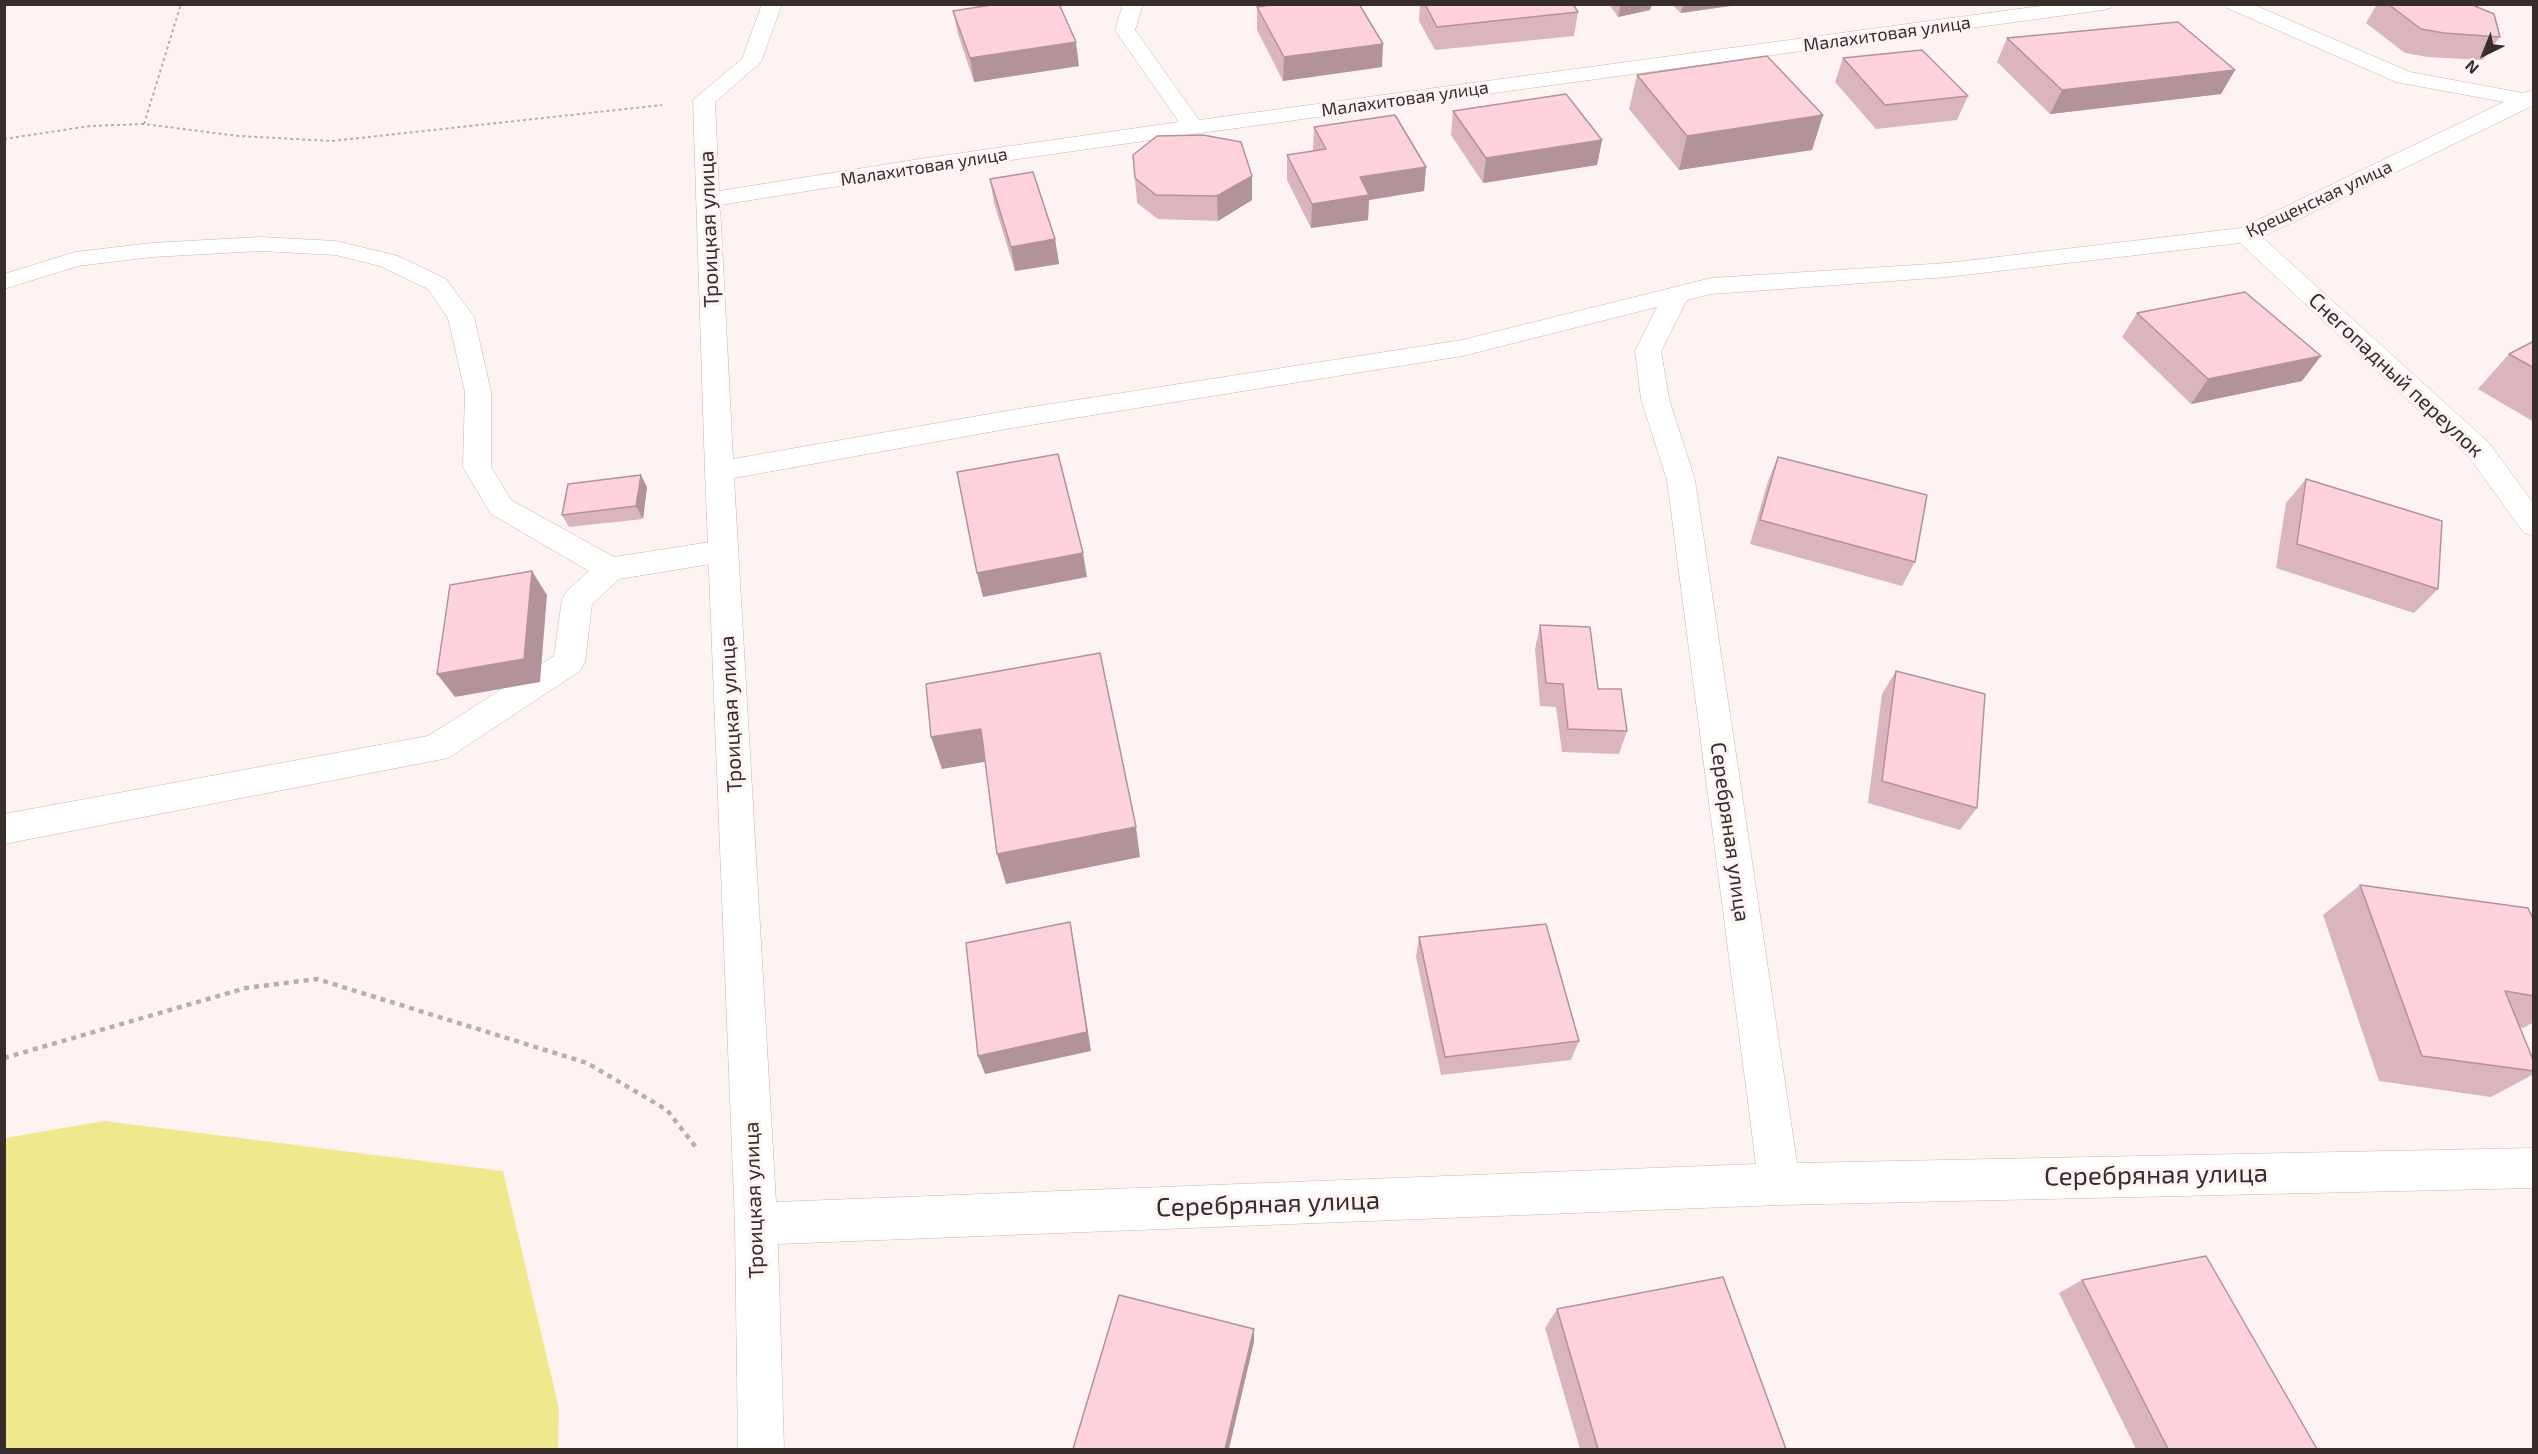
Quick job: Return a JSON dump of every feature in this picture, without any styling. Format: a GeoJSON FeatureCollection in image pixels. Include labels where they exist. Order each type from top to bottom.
{"type":"FeatureCollection","features":[{"type":"Feature","properties":{"kind":"street"},"geometry":{"type":"LineString","coordinates":[[704,100],[751,62],[771,4]]}},
{"type":"Feature","properties":{"kind":"street"},"geometry":{"type":"LineString","coordinates":[[1133,4],[1125,30],[1193,127]]}},
{"type":"Feature","properties":{"kind":"street","name":"Малахитовая улица"},"geometry":{"type":"LineString","coordinates":[[708,200],[1193,127],[2103,4]]}},
{"type":"Feature","properties":{"kind":"street"},"geometry":{"type":"LineString","coordinates":[[2234,4],[2404,77],[2529,98]]}},
{"type":"Feature","properties":{"kind":"street","name":"Крещенская улица"},"geometry":{"type":"LineString","coordinates":[[719,471],[1012,419],[1462,348],[1711,286],[1947,270],[2246,235],[2529,98]]}},
{"type":"Feature","properties":{"kind":"street","name":"Троицкая улица"},"geometry":{"type":"LineString","coordinates":[[704,100],[719,471],[756,1224],[761,1449]]}},
{"type":"Feature","properties":{"kind":"street","name":"Снегопадный переулок"},"geometry":{"type":"LineString","coordinates":[[2246,235],[2480,450],[2534,526]]}},
{"type":"Feature","properties":{"kind":"street"},"geometry":{"type":"LineString","coordinates":[[4,282],[75,259],[152,250],[249,244],[336,248],[389,261],[437,284],[461,317],[478,392],[477,466],[501,507],[610,569]]}},
{"type":"Feature","properties":{"kind":"street","name":"Серебряная улица"},"geometry":{"type":"LineString","coordinates":[[1680,293],[1666,313],[1648,351],[1655,399],[1681,480],[1779,1184]]}},
{"type":"Feature","properties":{"kind":"street"},"geometry":{"type":"LineString","coordinates":[[4,829],[436,748],[568,662],[577,600],[610,569],[723,551]]}},
{"type":"Feature","properties":{"kind":"street","name":"Серебряная улица"},"geometry":{"type":"LineString","coordinates":[[756,1224],[1779,1184],[2534,1168]]}},
{"type":"Feature","properties":{"kind":"path"},"geometry":{"type":"LineString","coordinates":[[144,124],[181,4]]}},
{"type":"Feature","properties":{"kind":"path"},"geometry":{"type":"LineString","coordinates":[[4,139],[90,126],[144,124],[239,136],[332,141],[704,100]]}},
{"type":"Feature","properties":{"kind":"path"},"geometry":{"type":"LineString","coordinates":[[4,1058],[246,988],[317,979],[587,1063],[667,1110],[701,1154]]}},
{"type":"Feature","properties":{"kind":"shaded area"},"geometry":{"type":"Polygon","coordinates":[[[104,1121],[503,1171],[559,1409],[558,1449],[5,1449],[5,1138],[104,1121]]]}},
{"type":"Feature","properties":{"kind":"building"},"geometry":{"type":"Polygon","coordinates":[[[997,4],[1059,4],[1076,42],[970,58],[953,11],[997,4]]]}},
{"type":"Feature","properties":{"kind":"building"},"geometry":{"type":"Polygon","coordinates":[[[1276,4],[1359,4],[1383,44],[1284,57],[1257,7],[1276,4]]]}},
{"type":"Feature","properties":{"kind":"building"},"geometry":{"type":"Polygon","coordinates":[[[1425,4],[1573,4],[1578,12],[1437,27],[1425,4]]]}},
{"type":"Feature","properties":{"kind":"building"},"geometry":{"type":"Polygon","coordinates":[[[2388,4],[2470,4],[2494,14],[2500,37],[2421,29],[2388,4]]]}},
{"type":"Feature","properties":{"kind":"building"},"geometry":{"type":"Polygon","coordinates":[[[2178,22],[2235,70],[2062,90],[2007,38],[2178,22]]]}},
{"type":"Feature","properties":{"kind":"building"},"geometry":{"type":"Polygon","coordinates":[[[1922,50],[1968,96],[1885,105],[1843,58],[1922,50]]]}},
{"type":"Feature","properties":{"kind":"building"},"geometry":{"type":"Polygon","coordinates":[[[1767,56],[1823,115],[1687,136],[1637,75],[1767,56]]]}},
{"type":"Feature","properties":{"kind":"building"},"geometry":{"type":"Polygon","coordinates":[[[1566,94],[1602,140],[1486,158],[1453,111],[1566,94]]]}},
{"type":"Feature","properties":{"kind":"building"},"geometry":{"type":"Polygon","coordinates":[[[1395,115],[1426,167],[1360,177],[1369,195],[1312,204],[1287,155],[1326,149],[1314,127],[1395,115]]]}},
{"type":"Feature","properties":{"kind":"building"},"geometry":{"type":"Polygon","coordinates":[[[1203,135],[1241,142],[1252,176],[1217,196],[1156,195],[1135,178],[1133,155],[1157,136],[1203,135]]]}},
{"type":"Feature","properties":{"kind":"building"},"geometry":{"type":"Polygon","coordinates":[[[1033,172],[1055,239],[1011,247],[990,179],[1033,172]]]}},
{"type":"Feature","properties":{"kind":"building"},"geometry":{"type":"Polygon","coordinates":[[[2245,292],[2321,356],[2208,379],[2137,313],[2245,292]]]}},
{"type":"Feature","properties":{"kind":"building"},"geometry":{"type":"Polygon","coordinates":[[[2534,341],[2534,368],[2509,354],[2534,341]]]}},
{"type":"Feature","properties":{"kind":"building"},"geometry":{"type":"Polygon","coordinates":[[[1058,454],[1083,553],[977,573],[957,472],[1058,454]]]}},
{"type":"Feature","properties":{"kind":"building"},"geometry":{"type":"Polygon","coordinates":[[[1778,457],[1927,495],[1915,562],[1760,520],[1778,457]]]}},
{"type":"Feature","properties":{"kind":"building"},"geometry":{"type":"Polygon","coordinates":[[[641,475],[636,506],[562,515],[568,484],[641,475]]]}},
{"type":"Feature","properties":{"kind":"building"},"geometry":{"type":"Polygon","coordinates":[[[2306,479],[2442,521],[2438,589],[2297,544],[2306,479]]]}},
{"type":"Feature","properties":{"kind":"building"},"geometry":{"type":"Polygon","coordinates":[[[532,571],[524,659],[437,674],[450,585],[532,571]]]}},
{"type":"Feature","properties":{"kind":"building"},"geometry":{"type":"Polygon","coordinates":[[[1540,625],[1590,627],[1598,689],[1621,689],[1627,731],[1568,729],[1563,684],[1546,683],[1540,625]]]}},
{"type":"Feature","properties":{"kind":"building"},"geometry":{"type":"Polygon","coordinates":[[[1100,653],[1136,827],[997,854],[981,729],[931,737],[926,684],[1100,653]]]}},
{"type":"Feature","properties":{"kind":"building"},"geometry":{"type":"Polygon","coordinates":[[[1896,671],[1985,694],[1977,808],[1882,781],[1896,671]]]}},
{"type":"Feature","properties":{"kind":"building"},"geometry":{"type":"Polygon","coordinates":[[[2360,885],[2528,908],[2534,921],[2534,996],[2505,991],[2534,1062],[2534,1071],[2422,1056],[2360,885]]]}},
{"type":"Feature","properties":{"kind":"building"},"geometry":{"type":"Polygon","coordinates":[[[1070,922],[1087,1032],[978,1056],[966,943],[1070,922]]]}},
{"type":"Feature","properties":{"kind":"building"},"geometry":{"type":"Polygon","coordinates":[[[1546,924],[1579,1041],[1445,1057],[1419,937],[1546,924]]]}},
{"type":"Feature","properties":{"kind":"building"},"geometry":{"type":"Polygon","coordinates":[[[2206,1256],[2317,1449],[2168,1449],[2082,1280],[2206,1256]]]}},
{"type":"Feature","properties":{"kind":"building"},"geometry":{"type":"Polygon","coordinates":[[[1723,1277],[1786,1449],[1598,1449],[1557,1309],[1723,1277]]]}},
{"type":"Feature","properties":{"kind":"building"},"geometry":{"type":"Polygon","coordinates":[[[1119,1295],[1254,1329],[1225,1449],[1073,1449],[1119,1295]]]}}]}
